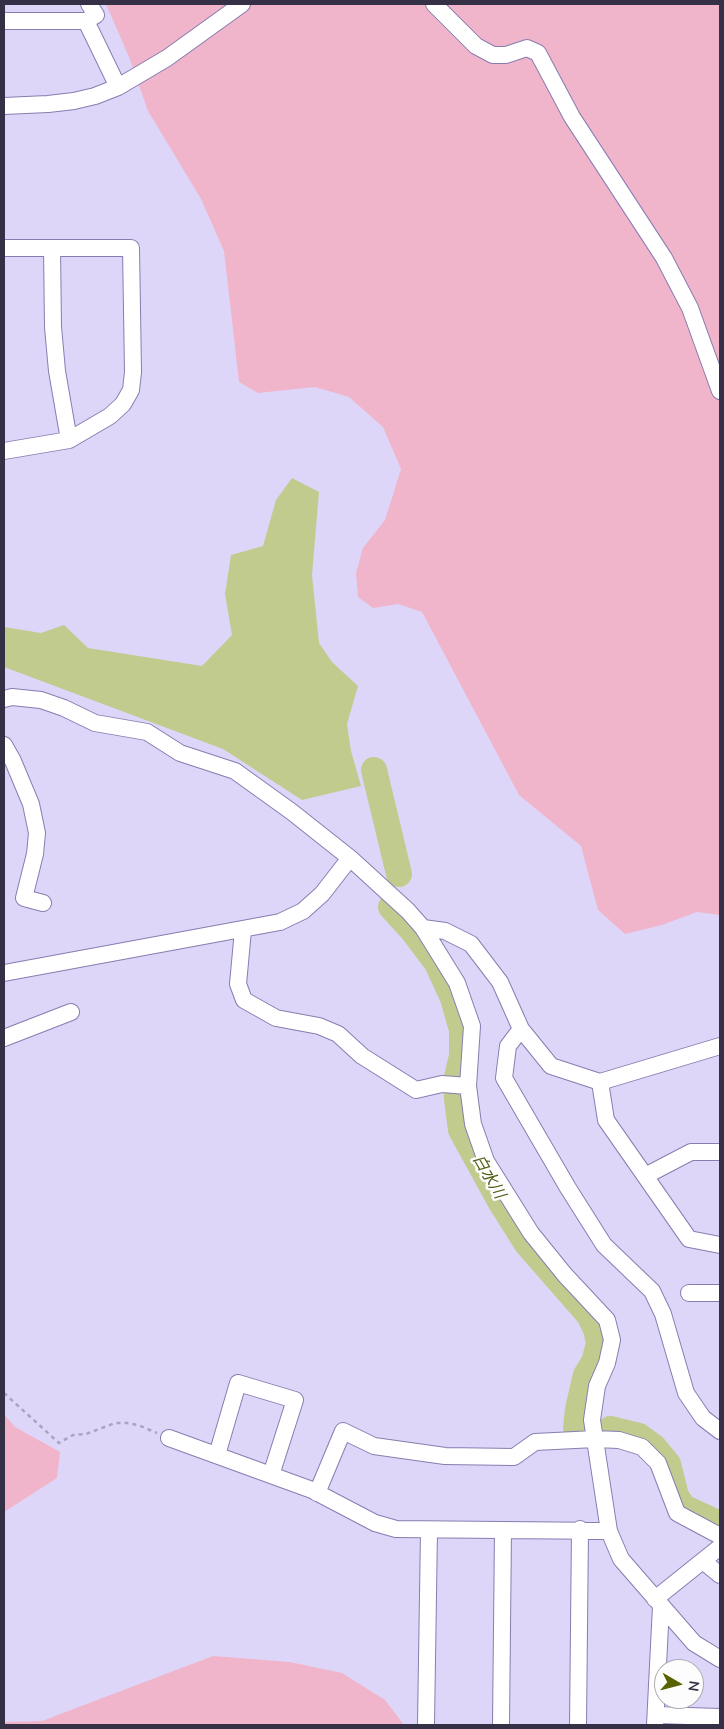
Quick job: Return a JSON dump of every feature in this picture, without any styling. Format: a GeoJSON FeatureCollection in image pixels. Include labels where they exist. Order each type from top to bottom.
{"type":"FeatureCollection","features":[{"type":"Feature","properties":{"kind":"street"},"geometry":{"type":"LineString","coordinates":[[4,21],[86,21],[96,15],[89,4]]}},
{"type":"Feature","properties":{"kind":"street"},"geometry":{"type":"LineString","coordinates":[[4,106],[74,101],[95,96],[118,87],[167,58],[242,4]]}},
{"type":"Feature","properties":{"kind":"street"},"geometry":{"type":"LineString","coordinates":[[434,4],[476,46],[493,55],[506,55],[527,48],[538,53],[572,116],[664,258],[690,308],[720,391]]}},
{"type":"Feature","properties":{"kind":"street"},"geometry":{"type":"LineString","coordinates":[[86,21],[118,87]]}},
{"type":"Feature","properties":{"kind":"street"},"geometry":{"type":"LineString","coordinates":[[4,248],[131,248],[132,372],[131,390],[123,404],[110,416],[69,440],[4,451]]}},
{"type":"Feature","properties":{"kind":"street"},"geometry":{"type":"LineString","coordinates":[[52,248],[53,327],[57,372],[69,440]]}},
{"type":"Feature","properties":{"kind":"street"},"geometry":{"type":"LineString","coordinates":[[4,699],[12,697],[41,700],[96,723],[147,732],[180,753],[235,771],[292,812],[350,858],[394,898],[423,928],[457,984],[472,1026],[468,1086],[473,1124],[486,1162],[531,1233],[565,1275],[607,1320],[612,1340],[607,1363],[597,1386],[592,1420],[610,1531],[621,1559],[694,1643],[720,1659]]}},
{"type":"Feature","properties":{"kind":"street"},"geometry":{"type":"LineString","coordinates":[[4,745],[13,761],[31,804],[37,834],[35,854],[24,898],[42,903]]}},
{"type":"Feature","properties":{"kind":"street"},"geometry":{"type":"LineString","coordinates":[[4,974],[280,922],[303,911],[322,894],[350,858]]}},
{"type":"Feature","properties":{"kind":"street"},"geometry":{"type":"LineString","coordinates":[[423,928],[445,931],[471,944],[500,982],[521,1029],[551,1066],[600,1082],[720,1046]]}},
{"type":"Feature","properties":{"kind":"street"},"geometry":{"type":"LineString","coordinates":[[243,930],[238,984],[244,1000],[276,1018],[319,1026],[338,1034],[362,1056],[416,1090],[442,1084],[468,1086]]}},
{"type":"Feature","properties":{"kind":"street"},"geometry":{"type":"LineString","coordinates":[[4,1038],[71,1012]]}},
{"type":"Feature","properties":{"kind":"street"},"geometry":{"type":"LineString","coordinates":[[521,1029],[508,1046],[504,1078],[568,1188],[604,1245],[652,1291],[663,1314],[686,1393],[703,1418],[720,1431]]}},
{"type":"Feature","properties":{"kind":"street"},"geometry":{"type":"LineString","coordinates":[[600,1082],[606,1120],[689,1239],[720,1245]]}},
{"type":"Feature","properties":{"kind":"street"},"geometry":{"type":"LineString","coordinates":[[645,1176],[691,1152],[720,1152]]}},
{"type":"Feature","properties":{"kind":"street"},"geometry":{"type":"LineString","coordinates":[[689,1293],[720,1293]]}},
{"type":"Feature","properties":{"kind":"street"},"geometry":{"type":"LineString","coordinates":[[217,1455],[238,1383],[295,1400],[271,1475]]}},
{"type":"Feature","properties":{"kind":"street"},"geometry":{"type":"LineString","coordinates":[[317,1493],[343,1431],[374,1446],[445,1456],[514,1457],[535,1442],[595,1439],[619,1440],[642,1447],[658,1463],[677,1513],[720,1536]]}},
{"type":"Feature","properties":{"kind":"street"},"geometry":{"type":"LineString","coordinates":[[169,1438],[317,1493],[375,1523],[396,1529],[610,1531]]}},
{"type":"Feature","properties":{"kind":"street"},"geometry":{"type":"LineString","coordinates":[[426,1725],[430,1530]]}},
{"type":"Feature","properties":{"kind":"street"},"geometry":{"type":"LineString","coordinates":[[501,1725],[504,1530]]}},
{"type":"Feature","properties":{"kind":"street"},"geometry":{"type":"LineString","coordinates":[[578,1725],[580,1530]]}},
{"type":"Feature","properties":{"kind":"street"},"geometry":{"type":"LineString","coordinates":[[720,1546],[658,1603],[655,1720],[720,1717]]}},
{"type":"Feature","properties":{"kind":"street"},"geometry":{"type":"LineString","coordinates":[[703,1560],[720,1575]]}},
{"type":"Feature","properties":{"kind":"path"},"geometry":{"type":"LineString","coordinates":[[4,1393],[59,1443],[73,1435],[86,1434],[115,1423],[138,1425],[169,1438]]}},
{"type":"Feature","properties":{"kind":"shaded area"},"geometry":{"type":"Polygon","coordinates":[[[106,4],[720,4],[720,915],[697,912],[662,925],[625,934],[598,910],[581,846],[519,795],[422,612],[398,604],[373,608],[358,597],[356,573],[363,548],[385,520],[401,469],[383,427],[349,397],[315,387],[258,393],[239,382],[224,251],[201,199],[148,111],[129,57],[106,4]]]}},
{"type":"Feature","properties":{"kind":"shaded area"},"geometry":{"type":"Polygon","coordinates":[[[292,478],[319,492],[312,575],[319,643],[332,662],[358,686],[347,724],[351,751],[361,786],[302,800],[223,749],[4,667],[4,627],[41,633],[64,625],[88,648],[202,666],[232,635],[225,594],[231,555],[263,546],[276,500],[292,478]]]}},
{"type":"Feature","properties":{"kind":"shaded area"},"geometry":{"type":"Polygon","coordinates":[[[4,1414],[15,1427],[60,1452],[57,1478],[4,1512],[4,1414]]]}},
{"type":"Feature","properties":{"kind":"shaded area"},"geometry":{"type":"Polygon","coordinates":[[[213,1656],[290,1662],[342,1673],[385,1700],[404,1725],[4,1725],[4,1722],[42,1721],[213,1656]]]}},
{"type":"Feature","properties":{"kind":"waterway","name":"白水川"},"geometry":{"type":"LineString","coordinates":[[374,770],[399,874]]}},
{"type":"Feature","properties":{"kind":"waterway","name":"白水川"},"geometry":{"type":"LineString","coordinates":[[391,907],[412,930],[437,963],[453,998],[462,1030],[462,1056],[457,1077],[457,1099],[461,1130],[500,1201],[527,1244],[589,1315],[596,1329],[599,1344],[594,1362],[586,1375],[578,1409],[576,1428],[584,1428]]}},
{"type":"Feature","properties":{"kind":"waterway","name":"白水川"},"geometry":{"type":"LineString","coordinates":[[610,1429],[639,1436],[654,1447],[668,1464],[676,1496],[683,1507],[720,1524]]}}]}
